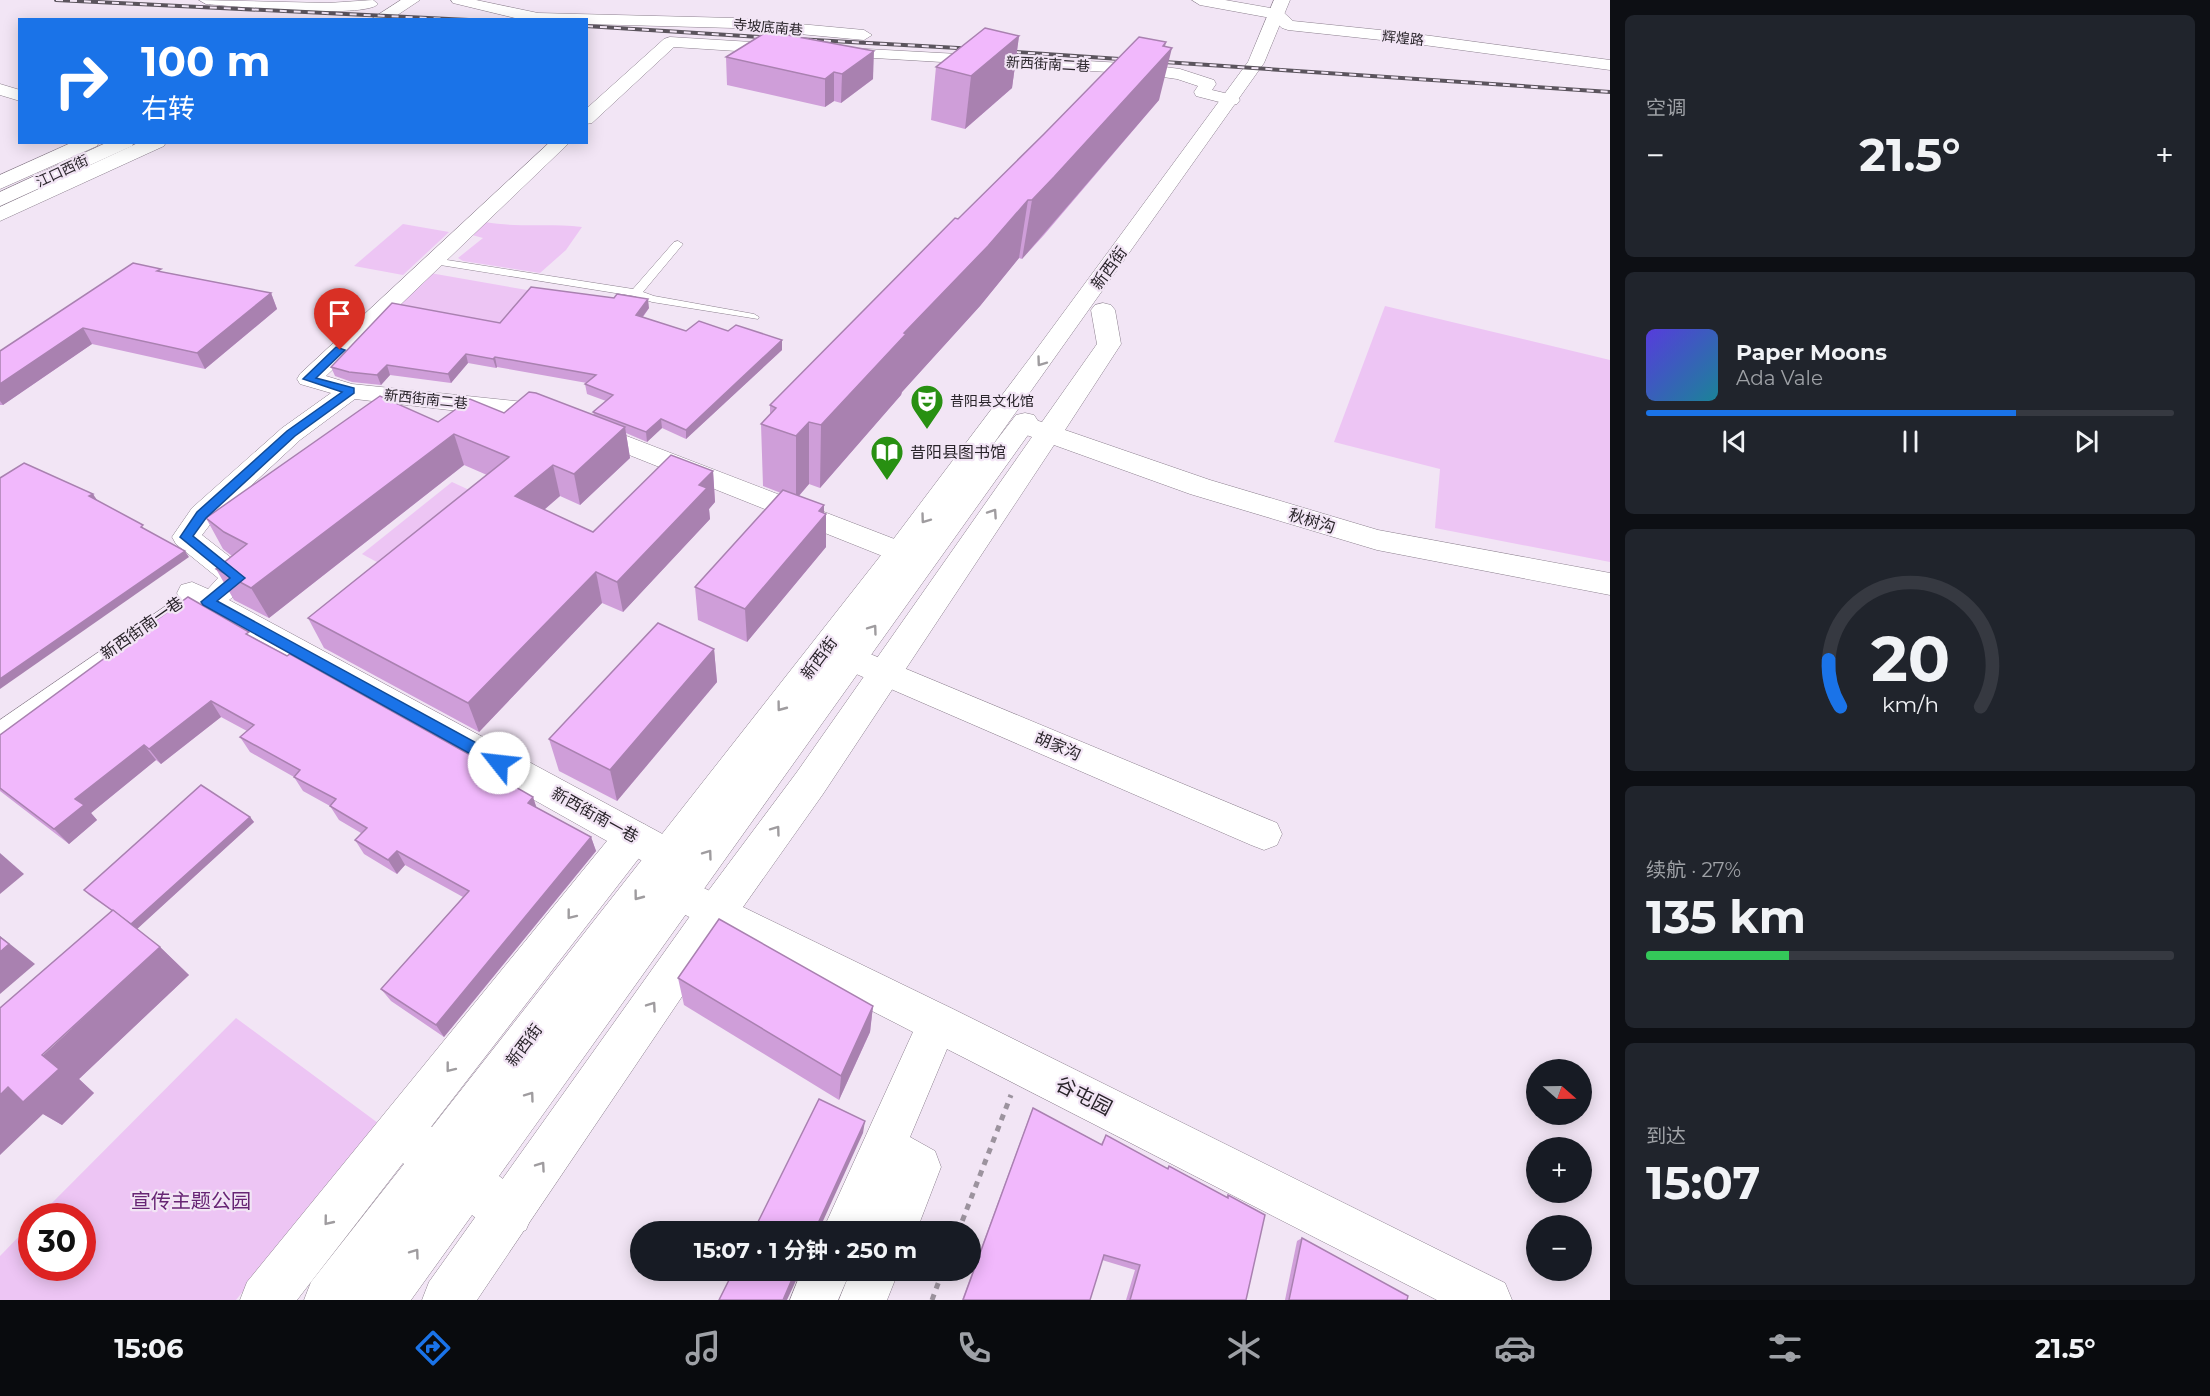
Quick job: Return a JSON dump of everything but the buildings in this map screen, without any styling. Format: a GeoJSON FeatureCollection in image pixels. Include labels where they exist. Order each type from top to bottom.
{"type":"FeatureCollection","features":[{"type":"Feature","properties":{"kind":"main road"},"geometry":{"type":"LineString","coordinates":[[381,18],[412,0]]}},
{"type":"Feature","properties":{"kind":"main road","name":"辉煌路"},"geometry":{"type":"LineString","coordinates":[[1200,0],[1281,8],[1409,38],[1610,65]]}},
{"type":"Feature","properties":{"kind":"main road","name":"新西街"},"geometry":{"type":"LineString","coordinates":[[380,1300],[452,1171],[651,846],[900,552],[1231,100],[1256,63],[1281,8]]}},
{"type":"Feature","properties":{"kind":"main road","name":"新西街"},"geometry":{"type":"LineString","coordinates":[[329,1300],[452,1171],[698,902],[852,658],[1035,429],[1103,310],[1268,72],[1281,8]]}},
{"type":"Feature","properties":{"kind":"main road"},"geometry":{"type":"LineString","coordinates":[[0,215],[126,150],[149,144]]}},
{"type":"Feature","properties":{"kind":"main road","name":"江口西街"},"geometry":{"type":"LineString","coordinates":[[4,189],[96,147],[126,150]]}},
{"type":"Feature","properties":{"kind":"main road"},"geometry":{"type":"LineString","coordinates":[[447,1300],[509,1213],[698,902],[810,783],[885,672],[1035,429]]}},
{"type":"Feature","properties":{"kind":"main road","name":"秋树沟"},"geometry":{"type":"LineString","coordinates":[[1035,429],[1200,487],[1377,540],[1610,584]]}},
{"type":"Feature","properties":{"kind":"main road"},"geometry":{"type":"LineString","coordinates":[[265,1300],[400,1132],[651,846]]}},
{"type":"Feature","properties":{"kind":"main road"},"geometry":{"type":"LineString","coordinates":[[400,1132],[509,1213]]}},
{"type":"Feature","properties":{"kind":"street"},"geometry":{"type":"LineString","coordinates":[[206,0],[328,7],[371,4]]}},
{"type":"Feature","properties":{"kind":"street","name":"寺坡底南巷"},"geometry":{"type":"LineString","coordinates":[[458,0],[515,14],[574,18]]}},
{"type":"Feature","properties":{"kind":"street","name":"寺坡底南巷"},"geometry":{"type":"LineString","coordinates":[[588,19],[682,24],[734,23],[875,35]]}},
{"type":"Feature","properties":{"kind":"street"},"geometry":{"type":"LineString","coordinates":[[734,23],[803,22]]}},
{"type":"Feature","properties":{"kind":"street","name":"新西街南二巷"},"geometry":{"type":"LineString","coordinates":[[588,117],[670,42],[1142,69],[1180,74],[1208,84],[1202,92],[1231,100]]}},
{"type":"Feature","properties":{"kind":"street"},"geometry":{"type":"LineString","coordinates":[[0,89],[18,95]]}},
{"type":"Feature","properties":{"kind":"street","name":"新西街南二巷"},"geometry":{"type":"LineString","coordinates":[[559,144],[309,379],[350,391],[550,415],[900,552]]}},
{"type":"Feature","properties":{"kind":"street"},"geometry":{"type":"LineString","coordinates":[[200,597],[238,578],[186,537],[202,515],[291,434],[350,391]]}},
{"type":"Feature","properties":{"kind":"street","name":"新西街南一巷"},"geometry":{"type":"LineString","coordinates":[[200,597],[651,846]]}},
{"type":"Feature","properties":{"kind":"street","name":"胡家沟"},"geometry":{"type":"LineString","coordinates":[[852,658],[1264,834]]}},
{"type":"Feature","properties":{"kind":"street","name":"谷屯园"},"geometry":{"type":"LineString","coordinates":[[698,902],[1488,1300]]}},
{"type":"Feature","properties":{"kind":"street"},"geometry":{"type":"LineString","coordinates":[[849,1221],[938,1023]]}},
{"type":"Feature","properties":{"kind":"street"},"geometry":{"type":"LineString","coordinates":[[883,1147],[919,1167],[897,1221]]}},
{"type":"Feature","properties":{"kind":"street"},"geometry":{"type":"LineString","coordinates":[[814,1300],[822,1281]]}},
{"type":"Feature","properties":{"kind":"street"},"geometry":{"type":"LineString","coordinates":[[863,1300],[871,1281]]}},
{"type":"Feature","properties":{"kind":"lane"},"geometry":{"type":"LineString","coordinates":[[636,293],[678,244]]}},
{"type":"Feature","properties":{"kind":"lane"},"geometry":{"type":"LineString","coordinates":[[434,261],[636,293],[652,299],[754,317]]}},
{"type":"Feature","properties":{"kind":"lane","name":"新西街南一巷"},"geometry":{"type":"LineString","coordinates":[[0,729],[200,597]]}},
{"type":"Feature","properties":{"kind":"path"},"geometry":{"type":"LineString","coordinates":[[962,1221],[1023,1065]]}},
{"type":"Feature","properties":{"kind":"path"},"geometry":{"type":"LineString","coordinates":[[932,1300],[939,1281]]}},
{"type":"Feature","properties":{"kind":"green space"},"geometry":{"type":"Polygon","coordinates":[[[485,222],[582,227],[566,250],[540,273],[463,261],[458,258],[483,238],[472,235],[485,222]]]}},
{"type":"Feature","properties":{"kind":"green space"},"geometry":{"type":"Polygon","coordinates":[[[403,224],[449,232],[403,275],[354,266],[403,224]]]}},
{"type":"Feature","properties":{"kind":"green space"},"geometry":{"type":"Polygon","coordinates":[[[430,273],[533,291],[500,326],[395,306],[430,273]]]}},
{"type":"Feature","properties":{"kind":"green space"},"geometry":{"type":"Polygon","coordinates":[[[1385,306],[1610,360],[1610,562],[1435,528],[1440,469],[1334,442],[1385,306]]]}},
{"type":"Feature","properties":{"kind":"green space"},"geometry":{"type":"Polygon","coordinates":[[[452,482],[493,501],[401,575],[362,554],[452,482]]]}},
{"type":"Feature","properties":{"kind":"green space","name":"宣传主题公园"},"geometry":{"type":"Polygon","coordinates":[[[236,1018],[378,1123],[236,1300],[0,1300],[0,1256],[18,1237],[18,1281],[96,1281],[96,1203],[52,1203],[236,1018]]]}},
{"type":"Feature","properties":{"kind":"railway"},"geometry":{"type":"LineString","coordinates":[[56,0],[428,18]]}},
{"type":"Feature","properties":{"kind":"railway"},"geometry":{"type":"LineString","coordinates":[[588,26],[775,38]]}},
{"type":"Feature","properties":{"kind":"railway"},"geometry":{"type":"LineString","coordinates":[[796,39],[976,49]]}},
{"type":"Feature","properties":{"kind":"railway"},"geometry":{"type":"LineString","coordinates":[[1000,51],[1610,92]]}},
{"type":"Feature","properties":{"kind":"place","name":"昔阳县文化馆"},"geometry":{"type":"Point","coordinates":[927,430]}},
{"type":"Feature","properties":{"kind":"place","name":"昔阳县图书馆"},"geometry":{"type":"Point","coordinates":[887,481]}},
{"type":"Feature","properties":{"kind":"route"},"geometry":{"type":"LineString","coordinates":[[340,350],[309,379],[350,391],[291,434],[202,515],[186,537],[238,578],[208,602],[499,763]]}}]}
